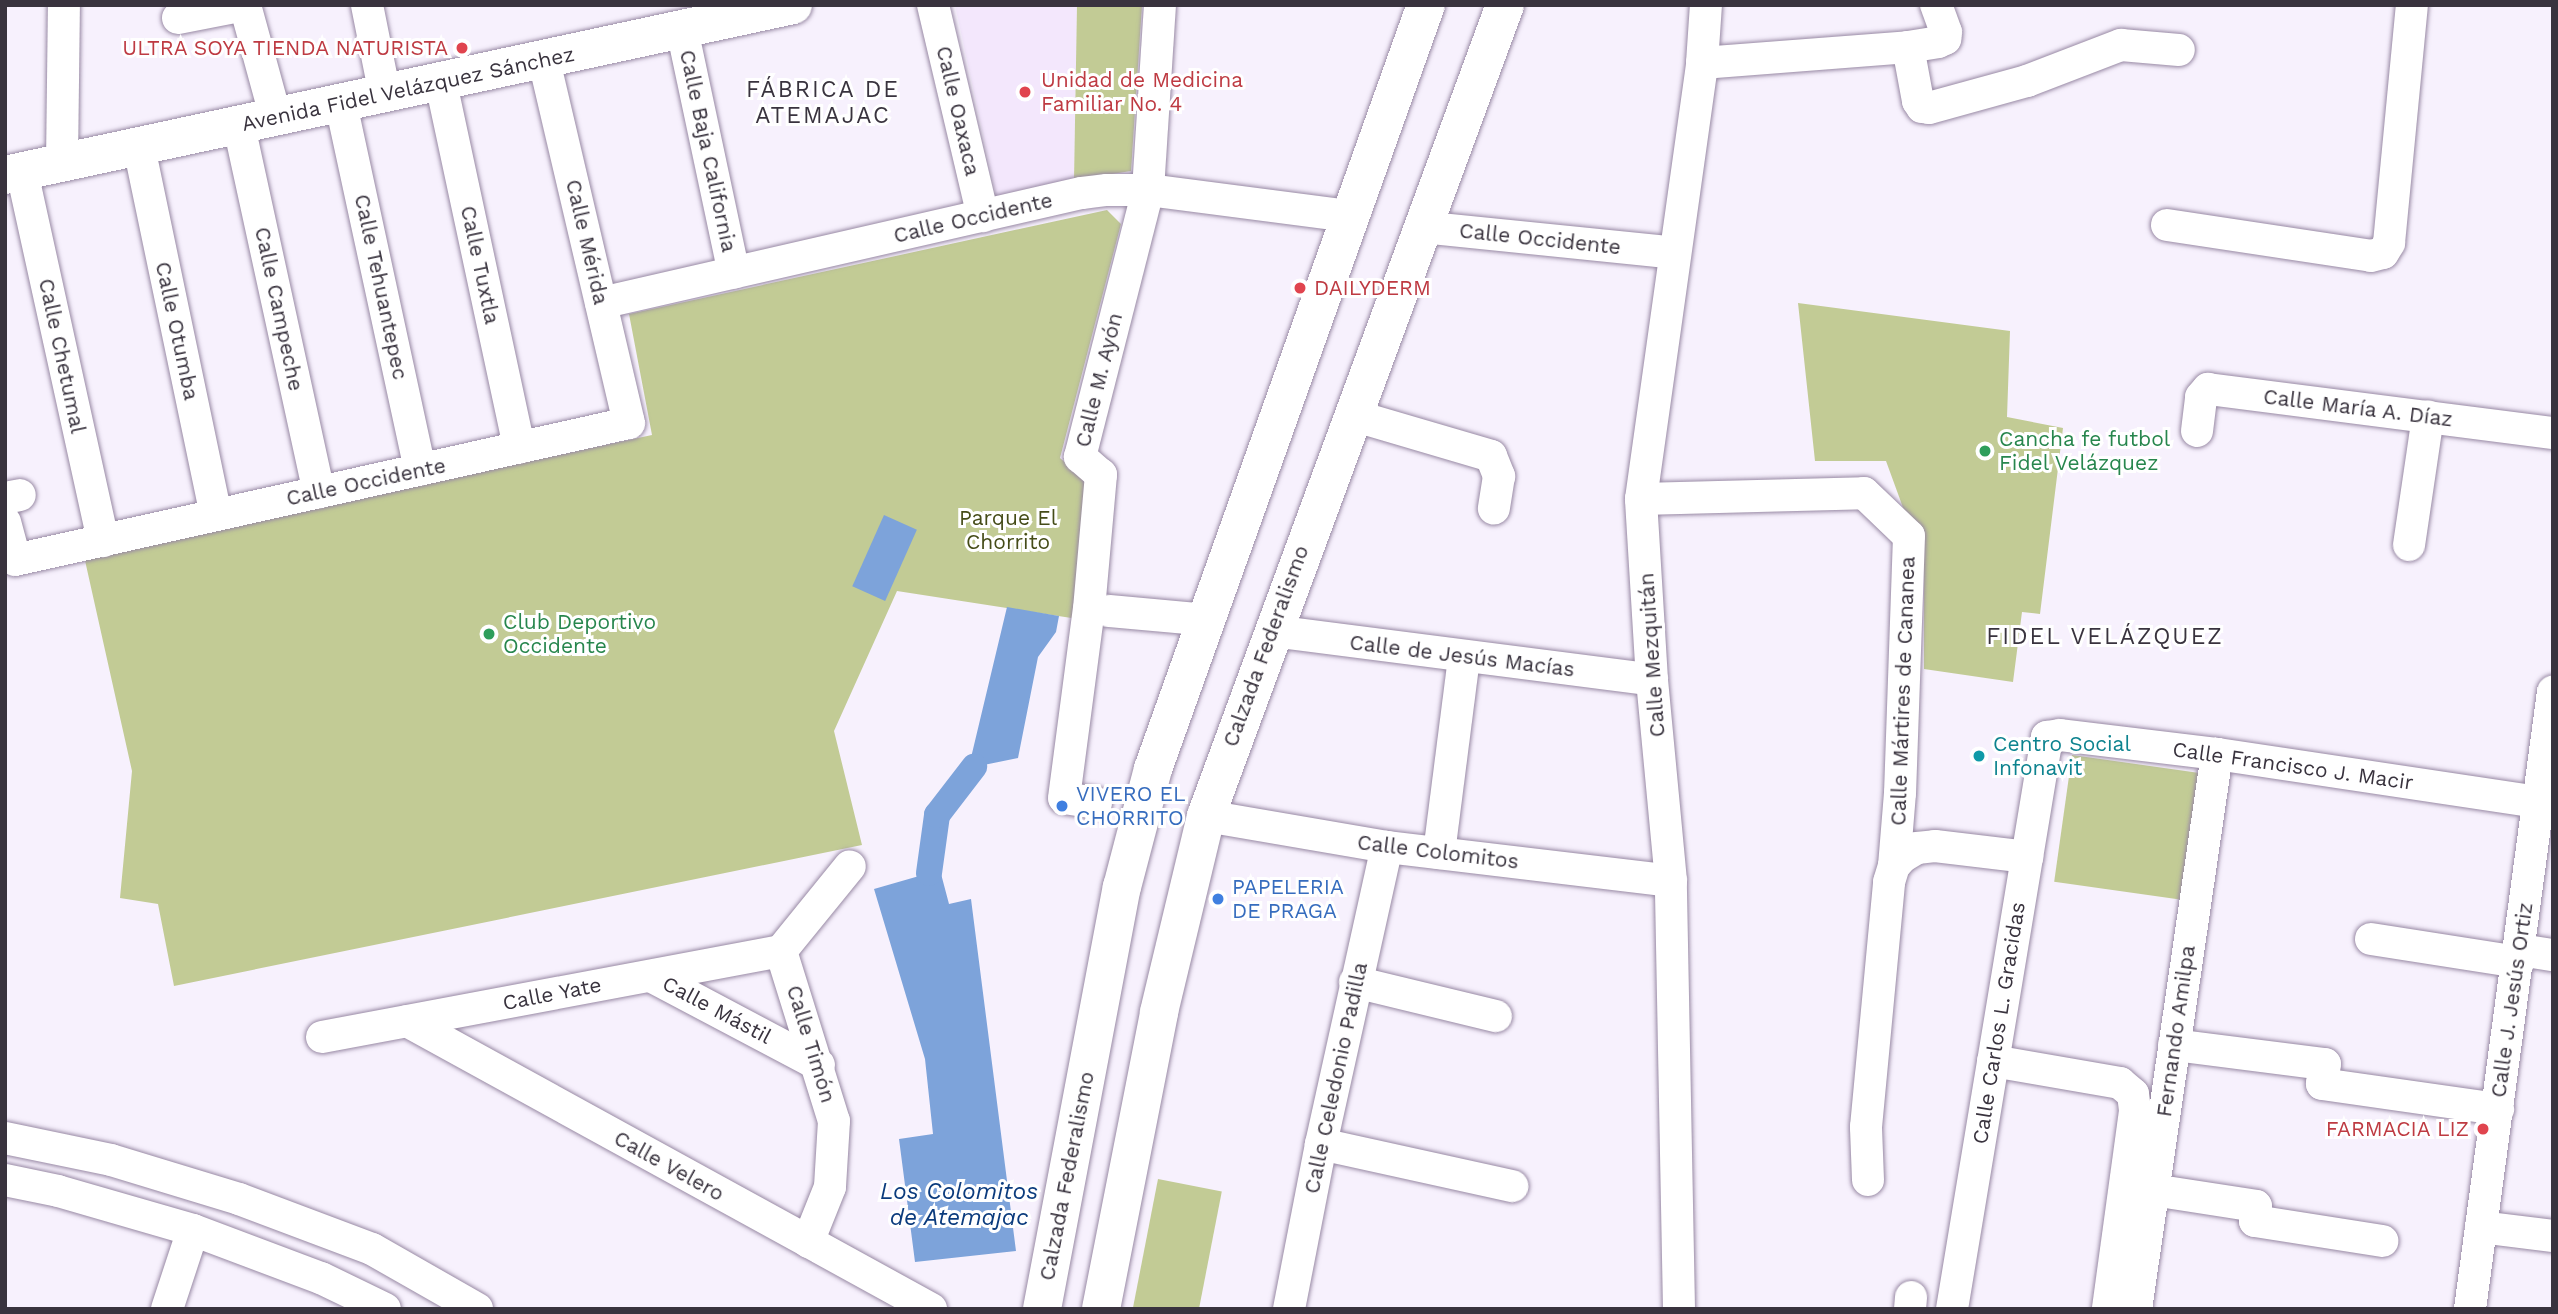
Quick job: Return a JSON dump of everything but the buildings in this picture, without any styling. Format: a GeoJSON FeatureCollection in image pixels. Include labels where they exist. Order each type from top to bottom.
{"type":"FeatureCollection","features":[{"type":"Feature","properties":{"kind":"main road","name":"Avenida Fidel Velázquez Sánchez"},"geometry":{"type":"LineString","coordinates":[[11,175],[793,5]]}},
{"type":"Feature","properties":{"kind":"main road","name":"Calzada Federalismo"},"geometry":{"type":"LineString","coordinates":[[1042,1309],[1122,887],[1137,823],[1153,769],[1426,5]]}},
{"type":"Feature","properties":{"kind":"main road","name":"Calzada Federalismo"},"geometry":{"type":"LineString","coordinates":[[1101,1309],[1159,1013],[1206,816],[1505,5]]}},
{"type":"Feature","properties":{"kind":"street"},"geometry":{"type":"LineString","coordinates":[[62,163],[64,5]]}},
{"type":"Feature","properties":{"kind":"street"},"geometry":{"type":"LineString","coordinates":[[178,18],[245,5],[276,118]]}},
{"type":"Feature","properties":{"kind":"street"},"geometry":{"type":"LineString","coordinates":[[367,5],[385,94]]}},
{"type":"Feature","properties":{"kind":"street","name":"Calle Oaxaca"},"geometry":{"type":"LineString","coordinates":[[933,5],[983,216]]}},
{"type":"Feature","properties":{"kind":"street","name":"Calle M. Ayón"},"geometry":{"type":"LineString","coordinates":[[1096,803],[1064,798],[1088,609],[1101,475],[1080,457],[1148,190],[1160,5]]}},
{"type":"Feature","properties":{"kind":"street","name":"Calle Mezquitán"},"geometry":{"type":"LineString","coordinates":[[1679,1309],[1671,881],[1652,680],[1642,499],[1702,63],[1706,5]]}},
{"type":"Feature","properties":{"kind":"street"},"geometry":{"type":"LineString","coordinates":[[1702,63],[1908,47],[1945,39],[1946,32],[1936,5]]}},
{"type":"Feature","properties":{"kind":"street"},"geometry":{"type":"LineString","coordinates":[[2167,225],[2371,256],[2383,253],[2389,243],[2412,5]]}},
{"type":"Feature","properties":{"kind":"street","name":"Calle Baja California"},"geometry":{"type":"LineString","coordinates":[[682,29],[734,273]]}},
{"type":"Feature","properties":{"kind":"street"},"geometry":{"type":"LineString","coordinates":[[1908,47],[1918,101],[1922,107],[1929,108],[2027,81],[2121,45],[2179,50]]}},
{"type":"Feature","properties":{"kind":"street","name":"Calle Mérida"},"geometry":{"type":"LineString","coordinates":[[544,60],[629,424]]}},
{"type":"Feature","properties":{"kind":"street","name":"Calle Tuxtla"},"geometry":{"type":"LineString","coordinates":[[441,83],[519,448]]}},
{"type":"Feature","properties":{"kind":"street","name":"Calle Tehuantepec"},"geometry":{"type":"LineString","coordinates":[[341,104],[420,470]]}},
{"type":"Feature","properties":{"kind":"street","name":"Calle Campeche"},"geometry":{"type":"LineString","coordinates":[[239,126],[319,492]]}},
{"type":"Feature","properties":{"kind":"street","name":"Calle Otumba"},"geometry":{"type":"LineString","coordinates":[[139,147],[216,515]]}},
{"type":"Feature","properties":{"kind":"street","name":"Calle Chetumal"},"geometry":{"type":"LineString","coordinates":[[11,175],[103,541]]}},
{"type":"Feature","properties":{"kind":"street","name":"Calle Occidente"},"geometry":{"type":"LineString","coordinates":[[601,303],[1082,193],[1148,190],[1349,216]]}},
{"type":"Feature","properties":{"kind":"street","name":"Calle Occidente"},"geometry":{"type":"LineString","coordinates":[[1421,227],[1659,251]]}},
{"type":"Feature","properties":{"kind":"street","name":"Calle María A. Díaz"},"geometry":{"type":"LineString","coordinates":[[2197,431],[2201,397],[2208,389],[2553,433]]}},
{"type":"Feature","properties":{"kind":"street"},"geometry":{"type":"LineString","coordinates":[[1352,415],[1491,456],[1499,476],[1494,509]]}},
{"type":"Feature","properties":{"kind":"street"},"geometry":{"type":"LineString","coordinates":[[2409,545],[2428,416]]}},
{"type":"Feature","properties":{"kind":"street","name":"Calle Occidente"},"geometry":{"type":"LineString","coordinates":[[10,505],[15,560],[629,424]]}},
{"type":"Feature","properties":{"kind":"street","name":"Calle Mártires de Cananea"},"geometry":{"type":"LineString","coordinates":[[1642,499],[1864,493],[1909,536],[1900,793],[1866,1127],[1868,1180]]}},
{"type":"Feature","properties":{"kind":"street"},"geometry":{"type":"LineString","coordinates":[[1109,611],[1208,620]]}},
{"type":"Feature","properties":{"kind":"street","name":"Calle de Jesús Macías"},"geometry":{"type":"LineString","coordinates":[[1272,631],[1464,658],[1652,680]]}},
{"type":"Feature","properties":{"kind":"street"},"geometry":{"type":"LineString","coordinates":[[1440,853],[1464,658]]}},
{"type":"Feature","properties":{"kind":"street","name":"Calle J. Jesús Ortiz"},"geometry":{"type":"LineString","coordinates":[[2470,1309],[2553,692]]}},
{"type":"Feature","properties":{"kind":"street","name":"Calle Francisco J. Macir"},"geometry":{"type":"LineString","coordinates":[[2047,737],[2060,735],[2217,754],[2539,803]]}},
{"type":"Feature","properties":{"kind":"street","name":"Calle Carlos L. Gracidas"},"geometry":{"type":"LineString","coordinates":[[1952,1309],[2047,737]]}},
{"type":"Feature","properties":{"kind":"street","name":"Fernando Amilpa"},"geometry":{"type":"LineString","coordinates":[[2136,1309],[2217,754]]}},
{"type":"Feature","properties":{"kind":"street","name":"Calle Colomitos"},"geometry":{"type":"LineString","coordinates":[[1206,816],[1387,847],[1671,881]]}},
{"type":"Feature","properties":{"kind":"street","name":"Calle Mártires de Cananea"},"geometry":{"type":"LineString","coordinates":[[1894,866],[1902,857],[1917,848],[1935,846],[2027,857]]}},
{"type":"Feature","properties":{"kind":"street","name":"Calle Celedonio Padilla"},"geometry":{"type":"LineString","coordinates":[[1289,1309],[1355,982],[1387,847]]}},
{"type":"Feature","properties":{"kind":"street"},"geometry":{"type":"LineString","coordinates":[[781,951],[850,866]]}},
{"type":"Feature","properties":{"kind":"street"},"geometry":{"type":"LineString","coordinates":[[2371,939],[2519,956],[2553,955]]}},
{"type":"Feature","properties":{"kind":"street","name":"Calle Yate"},"geometry":{"type":"LineString","coordinates":[[322,1037],[781,951]]}},
{"type":"Feature","properties":{"kind":"street","name":"Calle Timón"},"geometry":{"type":"LineString","coordinates":[[781,951],[819,1065],[834,1121],[830,1187],[808,1242]]}},
{"type":"Feature","properties":{"kind":"street","name":"Calle Mástil"},"geometry":{"type":"LineString","coordinates":[[651,976],[819,1065]]}},
{"type":"Feature","properties":{"kind":"street"},"geometry":{"type":"LineString","coordinates":[[1355,982],[1496,1016]]}},
{"type":"Feature","properties":{"kind":"street","name":"Calle Velero"},"geometry":{"type":"LineString","coordinates":[[407,1021],[931,1309]]}},
{"type":"Feature","properties":{"kind":"street"},"geometry":{"type":"LineString","coordinates":[[2174,1045],[2325,1064],[2322,1084],[2498,1109]]}},
{"type":"Feature","properties":{"kind":"street"},"geometry":{"type":"LineString","coordinates":[[1993,1061],[2120,1083],[2133,1094],[2134,1111],[2108,1309]]}},
{"type":"Feature","properties":{"kind":"street"},"geometry":{"type":"LineString","coordinates":[[5,1138],[111,1160],[239,1199],[372,1249],[477,1309]]}},
{"type":"Feature","properties":{"kind":"street"},"geometry":{"type":"LineString","coordinates":[[1321,1144],[1511,1186]]}},
{"type":"Feature","properties":{"kind":"street"},"geometry":{"type":"LineString","coordinates":[[5,1180],[58,1191],[193,1230],[321,1278],[385,1309]]}},
{"type":"Feature","properties":{"kind":"street"},"geometry":{"type":"LineString","coordinates":[[2153,1190],[2256,1206],[2255,1221],[2382,1241]]}},
{"type":"Feature","properties":{"kind":"street"},"geometry":{"type":"LineString","coordinates":[[2481,1227],[2553,1236]]}},
{"type":"Feature","properties":{"kind":"street"},"geometry":{"type":"LineString","coordinates":[[167,1309],[193,1230]]}},
{"type":"Feature","properties":{"kind":"shaded area","name":"Unidad de Medicina Familiar No. 4"},"geometry":{"type":"Polygon","coordinates":[[[955,5],[1077,5],[1074,180],[997,199],[955,5]]]}},
{"type":"Feature","properties":{"kind":"green space"},"geometry":{"type":"Polygon","coordinates":[[[1077,5],[1142,5],[1131,171],[1074,180],[1077,5]]]}},
{"type":"Feature","properties":{"kind":"green space","name":"Club Deportivo Occidente"},"geometry":{"type":"Polygon","coordinates":[[[1107,210],[1121,224],[1060,458],[1091,485],[1078,619],[897,591],[834,731],[862,845],[174,986],[158,904],[120,898],[132,771],[84,556],[652,435],[629,314],[1107,210]]]}},
{"type":"Feature","properties":{"kind":"green space"},"geometry":{"type":"Polygon","coordinates":[[[1798,303],[2010,331],[2007,417],[2063,428],[2040,614],[2022,612],[2013,682],[1924,669],[1924,565],[1886,461],[1815,461],[1798,303]]]}},
{"type":"Feature","properties":{"kind":"green space"},"geometry":{"type":"Polygon","coordinates":[[[2072,755],[2221,776],[2203,903],[2054,882],[2072,755]]]}},
{"type":"Feature","properties":{"kind":"green space"},"geometry":{"type":"Polygon","coordinates":[[[1158,1179],[1222,1191],[1199,1309],[1133,1309],[1158,1179]]]}},
{"type":"Feature","properties":{"kind":"water"},"geometry":{"type":"Polygon","coordinates":[[[884,515],[917,530],[885,601],[852,586],[884,515]]]}},
{"type":"Feature","properties":{"kind":"water"},"geometry":{"type":"Polygon","coordinates":[[[1007,607],[1059,616],[1056,632],[1038,657],[1018,758],[969,766],[1007,607]]]}},
{"type":"Feature","properties":{"kind":"water","name":"Los Colomitos de Atemajac"},"geometry":{"type":"Polygon","coordinates":[[[940,870],[949,904],[971,899],[1016,1251],[915,1262],[899,1139],[933,1134],[925,1059],[874,889],[940,870]]]}},
{"type":"Feature","properties":{"kind":"waterway"},"geometry":{"type":"LineString","coordinates":[[929,873],[937,815],[974,767]]}},
{"type":"Feature","properties":{"kind":"place","name":"ULTRA SOYA TIENDA NATURISTA"},"geometry":{"type":"Point","coordinates":[462,48]}},
{"type":"Feature","properties":{"kind":"place","name":"Unidad de Medicina Familiar No. 4"},"geometry":{"type":"Point","coordinates":[1025,92]}},
{"type":"Feature","properties":{"kind":"place","name":"DAILYDERM"},"geometry":{"type":"Point","coordinates":[1300,288]}},
{"type":"Feature","properties":{"kind":"place","name":"Cancha fe futbol Fidel Velázquez"},"geometry":{"type":"Point","coordinates":[1985,451]}},
{"type":"Feature","properties":{"kind":"place","name":"Club Deportivo Occidente"},"geometry":{"type":"Point","coordinates":[489,634]}},
{"type":"Feature","properties":{"kind":"place","name":"Centro Social Infonavit"},"geometry":{"type":"Point","coordinates":[1979,756]}},
{"type":"Feature","properties":{"kind":"place","name":"VIVERO EL CHORRITO"},"geometry":{"type":"Point","coordinates":[1062,806]}},
{"type":"Feature","properties":{"kind":"place","name":"PAPELERIA DE PRAGA"},"geometry":{"type":"Point","coordinates":[1218,899]}},
{"type":"Feature","properties":{"kind":"place","name":"FARMACIA LIZ"},"geometry":{"type":"Point","coordinates":[2483,1129]}},
{"type":"Feature","properties":{"kind":"district","name":"FÁBRICA DE ATEMAJAC"},"geometry":{"type":"Point","coordinates":[823,103]}},
{"type":"Feature","properties":{"kind":"district","name":"FIDEL VELÁZQUEZ"},"geometry":{"type":"Point","coordinates":[2105,637]}},
{"type":"Feature","properties":{"kind":"park label","name":"Parque El Chorrito"},"geometry":{"type":"Point","coordinates":[1008,530]}}]}
